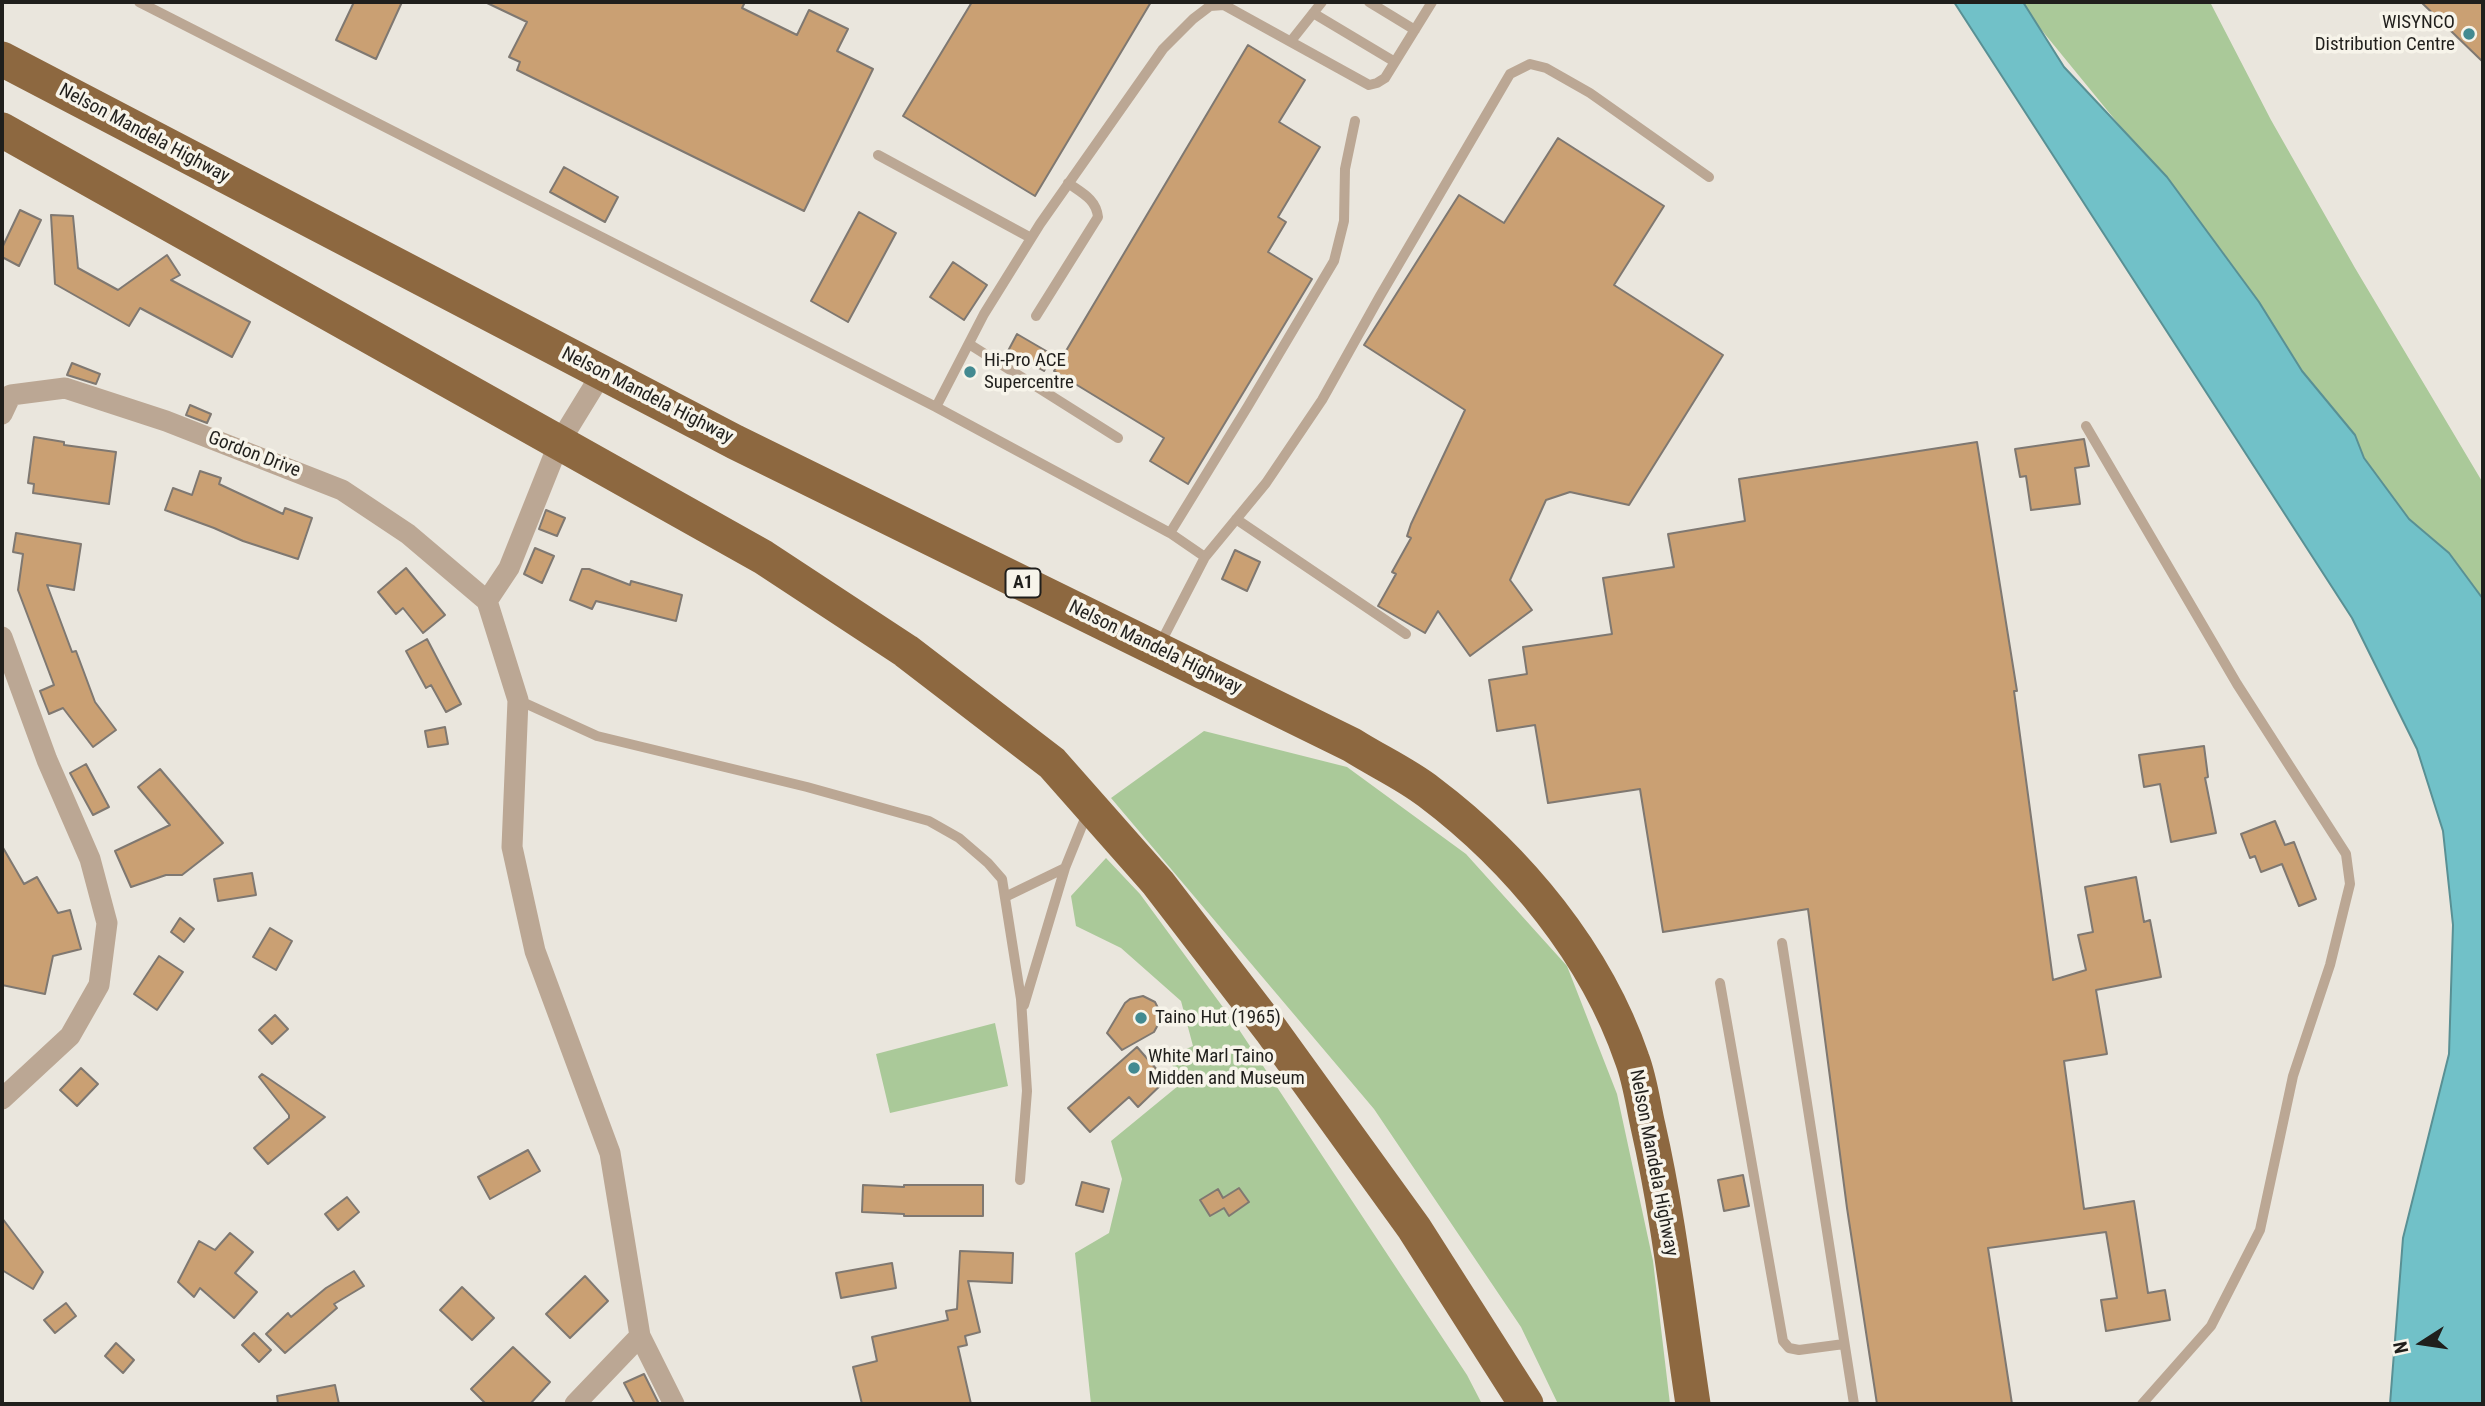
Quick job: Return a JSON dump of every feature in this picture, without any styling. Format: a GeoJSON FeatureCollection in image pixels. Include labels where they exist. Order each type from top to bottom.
{"type":"FeatureCollection","features":[{"type":"Feature","properties":{"kind":"highway","name":"Nelson Mandela Highway"},"geometry":{"type":"LineString","coordinates":[[2,59],[601,373],[1352,745],[1429,791],[1532,887],[1571,937],[1600,986],[1633,1059],[1658,1171],[1693,1404]]}},
{"type":"Feature","properties":{"kind":"highway"},"geometry":{"type":"LineString","coordinates":[[2,130],[763,557],[906,651],[1052,764],[1157,883],[1272,1030],[1414,1228],[1526,1404]]}},
{"type":"Feature","properties":{"kind":"street"},"geometry":{"type":"LineString","coordinates":[[601,373],[559,443],[509,568],[488,601],[518,700],[512,846],[535,951],[610,1153],[640,1336],[674,1404]]}},
{"type":"Feature","properties":{"kind":"street","name":"Gordon Drive"},"geometry":{"type":"LineString","coordinates":[[2,414],[6,392],[65,388],[166,421],[342,490],[408,534],[488,601]]}},
{"type":"Feature","properties":{"kind":"street"},"geometry":{"type":"LineString","coordinates":[[2,637],[47,760],[90,859],[107,923],[99,985],[70,1036],[2,1099]]}},
{"type":"Feature","properties":{"kind":"street"},"geometry":{"type":"LineString","coordinates":[[575,1404],[640,1336]]}},
{"type":"Feature","properties":{"kind":"lane"},"geometry":{"type":"LineString","coordinates":[[139,2],[936,407],[1170,533],[1205,557]]}},
{"type":"Feature","properties":{"kind":"lane"},"geometry":{"type":"LineString","coordinates":[[1291,41],[1322,2]]}},
{"type":"Feature","properties":{"kind":"lane"},"geometry":{"type":"LineString","coordinates":[[1369,2],[1415,30]]}},
{"type":"Feature","properties":{"kind":"lane"},"geometry":{"type":"LineString","coordinates":[[936,407],[984,314],[1031,238],[1163,49],[1193,19],[1212,4],[1224,5],[1369,85],[1385,78],[1432,2]]}},
{"type":"Feature","properties":{"kind":"lane"},"geometry":{"type":"LineString","coordinates":[[1314,13],[1395,62]]}},
{"type":"Feature","properties":{"kind":"lane"},"geometry":{"type":"LineString","coordinates":[[1158,648],[1205,557],[1266,483],[1322,400],[1510,74],[1530,64],[1546,68],[1590,93],[1709,177]]}},
{"type":"Feature","properties":{"kind":"lane"},"geometry":{"type":"LineString","coordinates":[[1170,533],[1334,261],[1344,220],[1345,169],[1354,121]]}},
{"type":"Feature","properties":{"kind":"lane"},"geometry":{"type":"LineString","coordinates":[[878,155],[1031,238]]}},
{"type":"Feature","properties":{"kind":"lane"},"geometry":{"type":"LineString","coordinates":[[1036,316],[1098,217],[1097,208],[1089,197],[1068,183]]}},
{"type":"Feature","properties":{"kind":"lane"},"geometry":{"type":"LineString","coordinates":[[969,344],[1118,438]]}},
{"type":"Feature","properties":{"kind":"lane"},"geometry":{"type":"LineString","coordinates":[[2086,426],[2237,684],[2346,854],[2350,884],[2330,965],[2293,1076],[2260,1230],[2211,1326],[2142,1404]]}},
{"type":"Feature","properties":{"kind":"lane"},"geometry":{"type":"LineString","coordinates":[[1236,519],[1406,634]]}},
{"type":"Feature","properties":{"kind":"lane"},"geometry":{"type":"LineString","coordinates":[[518,700],[597,736],[929,821],[959,838],[988,863],[1002,879],[1022,1012],[1027,1091],[1020,1181]]}},
{"type":"Feature","properties":{"kind":"lane"},"geometry":{"type":"LineString","coordinates":[[1022,1012],[1065,869],[1090,805]]}},
{"type":"Feature","properties":{"kind":"lane"},"geometry":{"type":"LineString","coordinates":[[1005,897],[1065,869]]}},
{"type":"Feature","properties":{"kind":"lane"},"geometry":{"type":"LineString","coordinates":[[1782,943],[1854,1404]]}},
{"type":"Feature","properties":{"kind":"lane"},"geometry":{"type":"LineString","coordinates":[[1720,983],[1783,1340],[1789,1348],[1799,1350],[1844,1344]]}},
{"type":"Feature","properties":{"kind":"green space"},"geometry":{"type":"Polygon","coordinates":[[[2023,2],[2210,2],[2271,120],[2355,268],[2483,483],[2483,599],[2449,553],[2409,519],[2364,458],[2355,435],[2302,371],[2259,302],[2219,247],[2035,22],[2023,2]]]}},
{"type":"Feature","properties":{"kind":"green space"},"geometry":{"type":"Polygon","coordinates":[[[1204,731],[1347,767],[1466,854],[1567,966],[1617,1094],[1653,1261],[1670,1404],[1558,1404],[1521,1327],[1374,1109],[1111,798],[1204,731]]]}},
{"type":"Feature","properties":{"kind":"green space"},"geometry":{"type":"Polygon","coordinates":[[[1106,858],[1140,894],[1236,1025],[1467,1375],[1482,1404],[1091,1404],[1075,1253],[1109,1233],[1122,1179],[1111,1141],[1178,1086],[1170,1056],[1193,1046],[1181,1001],[1121,948],[1076,926],[1071,896],[1106,858]]]}},
{"type":"Feature","properties":{"kind":"green space"},"geometry":{"type":"Polygon","coordinates":[[[995,1023],[1008,1086],[890,1113],[876,1054],[995,1023]]]}},
{"type":"Feature","properties":{"kind":"water"},"geometry":{"type":"Polygon","coordinates":[[[1954,2],[2023,2],[2064,67],[2167,177],[2259,302],[2302,371],[2355,435],[2364,458],[2409,519],[2449,553],[2483,599],[2483,1404],[2390,1404],[2403,1238],[2449,1054],[2453,925],[2443,831],[2417,749],[2352,618],[1954,2]]]}},
{"type":"Feature","properties":{"kind":"building"},"geometry":{"type":"Polygon","coordinates":[[[354,2],[402,2],[376,59],[336,40],[354,2]]]}},
{"type":"Feature","properties":{"kind":"building"},"geometry":{"type":"Polygon","coordinates":[[[485,2],[745,2],[742,8],[797,35],[809,10],[848,29],[837,51],[873,69],[804,211],[517,70],[520,62],[509,57],[527,22],[485,2]]]}},
{"type":"Feature","properties":{"kind":"building"},"geometry":{"type":"Polygon","coordinates":[[[972,2],[1151,2],[1035,196],[903,116],[972,2]]]}},
{"type":"Feature","properties":{"kind":"building","name":"WISYNCO Distribution Centre"},"geometry":{"type":"Polygon","coordinates":[[[2421,2],[2483,2],[2483,62],[2421,2]]]}},
{"type":"Feature","properties":{"kind":"building"},"geometry":{"type":"Polygon","coordinates":[[[1248,45],[1305,80],[1279,122],[1320,147],[1278,217],[1286,222],[1268,252],[1312,279],[1188,484],[1150,461],[1164,438],[1054,371],[1248,45]]]}},
{"type":"Feature","properties":{"kind":"building"},"geometry":{"type":"Polygon","coordinates":[[[1558,138],[1664,206],[1614,285],[1723,355],[1629,505],[1570,492],[1546,500],[1510,580],[1532,610],[1470,656],[1438,611],[1425,633],[1378,606],[1396,574],[1392,572],[1411,538],[1407,536],[1411,524],[1465,410],[1364,345],[1459,195],[1504,223],[1558,138]]]}},
{"type":"Feature","properties":{"kind":"building"},"geometry":{"type":"Polygon","coordinates":[[[564,167],[618,197],[605,222],[550,192],[564,167]]]}},
{"type":"Feature","properties":{"kind":"building"},"geometry":{"type":"Polygon","coordinates":[[[20,210],[41,220],[19,266],[2,257],[2,248],[20,210]]]}},
{"type":"Feature","properties":{"kind":"building"},"geometry":{"type":"Polygon","coordinates":[[[859,212],[896,233],[848,322],[811,301],[859,212]]]}},
{"type":"Feature","properties":{"kind":"building"},"geometry":{"type":"Polygon","coordinates":[[[51,215],[73,216],[78,268],[118,290],[167,255],[180,275],[171,280],[250,322],[232,357],[140,308],[129,326],[55,284],[51,215]]]}},
{"type":"Feature","properties":{"kind":"building"},"geometry":{"type":"Polygon","coordinates":[[[953,262],[987,285],[964,320],[930,297],[953,262]]]}},
{"type":"Feature","properties":{"kind":"building"},"geometry":{"type":"Polygon","coordinates":[[[1017,334],[1053,355],[1044,371],[1008,351],[1017,334]]]}},
{"type":"Feature","properties":{"kind":"building"},"geometry":{"type":"Polygon","coordinates":[[[72,363],[100,374],[96,384],[67,375],[72,363]]]}},
{"type":"Feature","properties":{"kind":"building"},"geometry":{"type":"Polygon","coordinates":[[[190,405],[211,414],[207,423],[186,415],[190,405]]]}},
{"type":"Feature","properties":{"kind":"building"},"geometry":{"type":"Polygon","coordinates":[[[34,437],[64,442],[64,445],[116,452],[109,504],[33,493],[34,484],[28,483],[34,437]]]}},
{"type":"Feature","properties":{"kind":"building"},"geometry":{"type":"Polygon","coordinates":[[[2084,439],[2089,466],[2075,468],[2080,504],[2031,510],[2026,476],[2020,477],[2015,449],[2084,439]]]}},
{"type":"Feature","properties":{"kind":"building"},"geometry":{"type":"Polygon","coordinates":[[[1977,442],[2017,691],[2014,691],[2053,980],[2086,970],[2078,935],[2093,932],[2085,887],[2136,877],[2144,922],[2150,920],[2161,977],[2096,990],[2107,1054],[2064,1061],[2084,1209],[2134,1201],[2148,1293],[2165,1290],[2170,1320],[2106,1331],[2101,1300],[2117,1298],[2106,1232],[1988,1248],[2012,1404],[1877,1404],[1847,1208],[1808,909],[1663,932],[1640,789],[1548,803],[1535,725],[1497,731],[1489,680],[1527,674],[1523,647],[1612,634],[1603,578],[1674,567],[1668,534],[1745,521],[1739,479],[1977,442]]]}},
{"type":"Feature","properties":{"kind":"building"},"geometry":{"type":"Polygon","coordinates":[[[200,471],[221,478],[219,484],[283,514],[285,508],[312,518],[298,559],[243,541],[165,510],[173,488],[192,495],[200,471]]]}},
{"type":"Feature","properties":{"kind":"building"},"geometry":{"type":"Polygon","coordinates":[[[546,510],[565,518],[557,536],[539,529],[546,510]]]}},
{"type":"Feature","properties":{"kind":"building"},"geometry":{"type":"Polygon","coordinates":[[[16,533],[81,544],[74,590],[47,585],[72,652],[76,651],[95,702],[116,730],[93,747],[63,708],[49,714],[40,691],[54,685],[18,590],[23,554],[13,552],[16,533]]]}},
{"type":"Feature","properties":{"kind":"building"},"geometry":{"type":"Polygon","coordinates":[[[535,548],[554,556],[542,583],[524,574],[535,548]]]}},
{"type":"Feature","properties":{"kind":"building"},"geometry":{"type":"Polygon","coordinates":[[[1235,550],[1260,562],[1247,591],[1222,579],[1235,550]]]}},
{"type":"Feature","properties":{"kind":"building"},"geometry":{"type":"Polygon","coordinates":[[[406,568],[445,615],[423,633],[403,608],[396,614],[378,592],[406,568]]]}},
{"type":"Feature","properties":{"kind":"building"},"geometry":{"type":"Polygon","coordinates":[[[582,569],[589,569],[630,585],[631,581],[682,595],[676,621],[596,601],[592,609],[570,600],[582,569]]]}},
{"type":"Feature","properties":{"kind":"building"},"geometry":{"type":"Polygon","coordinates":[[[427,639],[461,704],[446,712],[431,685],[426,688],[406,651],[427,639]]]}},
{"type":"Feature","properties":{"kind":"building"},"geometry":{"type":"Polygon","coordinates":[[[445,727],[448,744],[428,747],[425,731],[445,727]]]}},
{"type":"Feature","properties":{"kind":"building"},"geometry":{"type":"Polygon","coordinates":[[[2204,746],[2208,777],[2205,778],[2216,833],[2171,842],[2160,784],[2144,787],[2139,755],[2204,746]]]}},
{"type":"Feature","properties":{"kind":"building"},"geometry":{"type":"Polygon","coordinates":[[[86,764],[109,807],[93,815],[70,773],[86,764]]]}},
{"type":"Feature","properties":{"kind":"building"},"geometry":{"type":"Polygon","coordinates":[[[160,769],[223,843],[182,875],[166,875],[131,887],[115,851],[170,825],[138,787],[160,769]]]}},
{"type":"Feature","properties":{"kind":"building"},"geometry":{"type":"Polygon","coordinates":[[[2275,821],[2285,845],[2294,842],[2316,899],[2299,906],[2282,864],[2261,872],[2255,856],[2250,858],[2241,834],[2275,821]]]}},
{"type":"Feature","properties":{"kind":"building"},"geometry":{"type":"Polygon","coordinates":[[[2,846],[24,884],[37,877],[58,913],[70,910],[81,949],[53,956],[45,994],[2,985],[2,846]]]}},
{"type":"Feature","properties":{"kind":"building"},"geometry":{"type":"Polygon","coordinates":[[[252,873],[256,895],[218,901],[214,879],[252,873]]]}},
{"type":"Feature","properties":{"kind":"building"},"geometry":{"type":"Polygon","coordinates":[[[180,918],[194,929],[184,942],[171,932],[180,918]]]}},
{"type":"Feature","properties":{"kind":"building"},"geometry":{"type":"Polygon","coordinates":[[[270,928],[292,941],[276,970],[253,957],[270,928]]]}},
{"type":"Feature","properties":{"kind":"building"},"geometry":{"type":"Polygon","coordinates":[[[159,956],[183,972],[157,1010],[134,994],[159,956]]]}},
{"type":"Feature","properties":{"kind":"building","name":"Taino Hut (1965)"},"geometry":{"type":"Polygon","coordinates":[[[1143,996],[1155,1002],[1161,1014],[1160,1021],[1154,1032],[1122,1050],[1107,1033],[1125,1003],[1143,996]]]}},
{"type":"Feature","properties":{"kind":"building"},"geometry":{"type":"Polygon","coordinates":[[[275,1015],[288,1029],[272,1044],[259,1030],[275,1015]]]}},
{"type":"Feature","properties":{"kind":"building","name":"White Marl Taino Midden and Museum"},"geometry":{"type":"Polygon","coordinates":[[[1137,1047],[1166,1080],[1138,1107],[1129,1097],[1090,1132],[1068,1108],[1137,1047]]]}},
{"type":"Feature","properties":{"kind":"building"},"geometry":{"type":"Polygon","coordinates":[[[81,1068],[98,1084],[77,1106],[60,1090],[81,1068]]]}},
{"type":"Feature","properties":{"kind":"building"},"geometry":{"type":"Polygon","coordinates":[[[262,1074],[325,1117],[268,1164],[254,1148],[289,1118],[289,1115],[259,1077],[262,1074]]]}},
{"type":"Feature","properties":{"kind":"building"},"geometry":{"type":"Polygon","coordinates":[[[528,1150],[540,1171],[490,1199],[478,1177],[528,1150]]]}},
{"type":"Feature","properties":{"kind":"building"},"geometry":{"type":"Polygon","coordinates":[[[1743,1175],[1749,1206],[1724,1211],[1718,1180],[1743,1175]]]}},
{"type":"Feature","properties":{"kind":"building"},"geometry":{"type":"Polygon","coordinates":[[[1082,1182],[1109,1189],[1103,1212],[1076,1205],[1082,1182]]]}},
{"type":"Feature","properties":{"kind":"building"},"geometry":{"type":"Polygon","coordinates":[[[863,1185],[983,1185],[983,1216],[904,1216],[862,1212],[863,1185]]]}},
{"type":"Feature","properties":{"kind":"building"},"geometry":{"type":"Polygon","coordinates":[[[1239,1188],[1249,1202],[1229,1216],[1224,1208],[1210,1216],[1200,1200],[1218,1189],[1223,1198],[1239,1188]]]}},
{"type":"Feature","properties":{"kind":"building"},"geometry":{"type":"Polygon","coordinates":[[[347,1197],[359,1212],[338,1230],[325,1214],[347,1197]]]}},
{"type":"Feature","properties":{"kind":"building"},"geometry":{"type":"Polygon","coordinates":[[[2,1218],[43,1272],[33,1289],[2,1270],[2,1218]]]}},
{"type":"Feature","properties":{"kind":"building"},"geometry":{"type":"Polygon","coordinates":[[[230,1233],[253,1252],[235,1273],[257,1292],[234,1318],[200,1288],[194,1297],[178,1282],[199,1241],[215,1250],[230,1233]]]}},
{"type":"Feature","properties":{"kind":"building"},"geometry":{"type":"Polygon","coordinates":[[[960,1251],[1013,1253],[1012,1283],[968,1281],[980,1332],[965,1336],[967,1345],[958,1347],[971,1404],[862,1404],[853,1367],[877,1361],[872,1337],[948,1320],[946,1311],[957,1309],[960,1251]]]}},
{"type":"Feature","properties":{"kind":"building"},"geometry":{"type":"Polygon","coordinates":[[[892,1263],[896,1288],[841,1298],[836,1273],[892,1263]]]}},
{"type":"Feature","properties":{"kind":"building"},"geometry":{"type":"Polygon","coordinates":[[[354,1271],[364,1286],[334,1304],[337,1308],[285,1353],[266,1334],[288,1313],[291,1317],[326,1288],[354,1271]]]}},
{"type":"Feature","properties":{"kind":"building"},"geometry":{"type":"Polygon","coordinates":[[[585,1276],[608,1301],[570,1338],[546,1314],[585,1276]]]}},
{"type":"Feature","properties":{"kind":"building"},"geometry":{"type":"Polygon","coordinates":[[[462,1287],[494,1318],[472,1340],[440,1310],[462,1287]]]}},
{"type":"Feature","properties":{"kind":"building"},"geometry":{"type":"Polygon","coordinates":[[[66,1303],[76,1316],[55,1333],[44,1320],[66,1303]]]}},
{"type":"Feature","properties":{"kind":"building"},"geometry":{"type":"Polygon","coordinates":[[[254,1333],[271,1350],[259,1362],[242,1345],[254,1333]]]}},
{"type":"Feature","properties":{"kind":"building"},"geometry":{"type":"Polygon","coordinates":[[[116,1343],[134,1360],[123,1373],[105,1356],[116,1343]]]}},
{"type":"Feature","properties":{"kind":"building"},"geometry":{"type":"Polygon","coordinates":[[[513,1347],[550,1382],[530,1404],[486,1404],[471,1389],[513,1347]]]}},
{"type":"Feature","properties":{"kind":"building"},"geometry":{"type":"Polygon","coordinates":[[[644,1374],[659,1404],[635,1404],[624,1383],[644,1374]]]}},
{"type":"Feature","properties":{"kind":"building"},"geometry":{"type":"Polygon","coordinates":[[[335,1385],[339,1404],[278,1404],[277,1396],[335,1385]]]}},
{"type":"Feature","properties":{"kind":"place","name":"WISYNCO Distribution Centre"},"geometry":{"type":"Point","coordinates":[2469,34]}},
{"type":"Feature","properties":{"kind":"place","name":"Hi-Pro ACE Supercentre"},"geometry":{"type":"Point","coordinates":[970,372]}},
{"type":"Feature","properties":{"kind":"place","name":"Taino Hut (1965)"},"geometry":{"type":"Point","coordinates":[1141,1018]}},
{"type":"Feature","properties":{"kind":"place","name":"White Marl Taino Midden and Museum"},"geometry":{"type":"Point","coordinates":[1134,1068]}}]}
